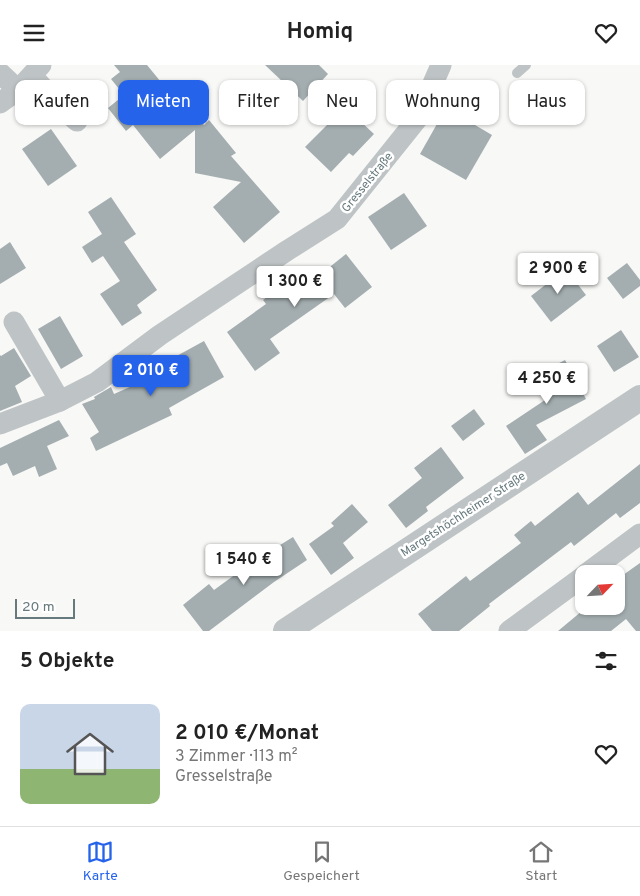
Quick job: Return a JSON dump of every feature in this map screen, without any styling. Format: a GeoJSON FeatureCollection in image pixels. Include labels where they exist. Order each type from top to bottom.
{"type":"FeatureCollection","features":[{"type":"Feature","properties":{"kind":"street","name":"Gresselstraße"},"geometry":{"type":"LineString","coordinates":[[0,424],[60,401],[97,382],[160,335],[337,219],[418,118],[441,65]]}},
{"type":"Feature","properties":{"kind":"street"},"geometry":{"type":"LineString","coordinates":[[0,73],[31,77]]}},
{"type":"Feature","properties":{"kind":"street"},"geometry":{"type":"LineString","coordinates":[[0,103],[31,77]]}},
{"type":"Feature","properties":{"kind":"street"},"geometry":{"type":"LineString","coordinates":[[14,322],[60,401]]}},
{"type":"Feature","properties":{"kind":"street","name":"Margetshöchheimer Straße"},"geometry":{"type":"LineString","coordinates":[[286,631],[640,398]]}},
{"type":"Feature","properties":{"kind":"street"},"geometry":{"type":"LineString","coordinates":[[600,565],[638,539]]}},
{"type":"Feature","properties":{"kind":"street"},"geometry":{"type":"LineString","coordinates":[[509,631],[575,582]]}},
{"type":"Feature","properties":{"kind":"lane"},"geometry":{"type":"LineString","coordinates":[[517,73],[526,65]]}},
{"type":"Feature","properties":{"kind":"building"},"geometry":{"type":"Polygon","coordinates":[[[114,65],[147,65],[159,80],[118,80],[118,88],[111,79],[120,72],[114,65]]]}},
{"type":"Feature","properties":{"kind":"building"},"geometry":{"type":"Polygon","coordinates":[[[265,65],[319,65],[328,74],[322,80],[308,80],[308,96],[303,101],[298,96],[298,80],[281,80],[265,65]]]}},
{"type":"Feature","properties":{"kind":"building"},"geometry":{"type":"Polygon","coordinates":[[[118,100],[118,121],[108,108],[118,100]]]}},
{"type":"Feature","properties":{"kind":"building"},"geometry":{"type":"Polygon","coordinates":[[[209,120],[236,153],[231,156],[280,212],[244,243],[213,207],[241,182],[195,173],[195,130],[160,159],[133,125],[209,125],[209,120]]]}},
{"type":"Feature","properties":{"kind":"building"},"geometry":{"type":"Polygon","coordinates":[[[121,125],[133,125],[126,131],[121,125]]]}},
{"type":"Feature","properties":{"kind":"building"},"geometry":{"type":"Polygon","coordinates":[[[327,125],[364,125],[374,134],[353,156],[349,153],[331,172],[305,147],[327,125]]]}},
{"type":"Feature","properties":{"kind":"building"},"geometry":{"type":"Polygon","coordinates":[[[436,125],[475,125],[492,135],[466,180],[420,154],[436,125]]]}},
{"type":"Feature","properties":{"kind":"building"},"geometry":{"type":"Polygon","coordinates":[[[51,129],[77,166],[48,186],[22,149],[51,129]]]}},
{"type":"Feature","properties":{"kind":"building"},"geometry":{"type":"Polygon","coordinates":[[[404,193],[427,226],[391,250],[368,217],[404,193]]]}},
{"type":"Feature","properties":{"kind":"building"},"geometry":{"type":"Polygon","coordinates":[[[111,197],[136,234],[124,242],[157,290],[137,305],[142,313],[122,326],[100,294],[120,281],[103,256],[92,263],[82,247],[102,234],[88,212],[111,197]]]}},
{"type":"Feature","properties":{"kind":"building"},"geometry":{"type":"Polygon","coordinates":[[[10,242],[26,268],[0,284],[0,249],[10,242]]]}},
{"type":"Feature","properties":{"kind":"building"},"geometry":{"type":"Polygon","coordinates":[[[346,254],[372,287],[345,308],[334,294],[270,339],[280,353],[255,371],[227,332],[266,304],[263,300],[303,271],[311,282],[346,254]]]}},
{"type":"Feature","properties":{"kind":"building"},"geometry":{"type":"Polygon","coordinates":[[[627,263],[640,280],[640,286],[623,299],[607,278],[627,263]]]}},
{"type":"Feature","properties":{"kind":"building"},"geometry":{"type":"Polygon","coordinates":[[[566,269],[586,295],[551,322],[531,296],[566,269]]]}},
{"type":"Feature","properties":{"kind":"building"},"geometry":{"type":"Polygon","coordinates":[[[60,316],[83,356],[61,369],[38,329],[60,316]]]}},
{"type":"Feature","properties":{"kind":"building"},"geometry":{"type":"Polygon","coordinates":[[[621,330],[639,357],[614,372],[597,346],[621,330]]]}},
{"type":"Feature","properties":{"kind":"building"},"geometry":{"type":"Polygon","coordinates":[[[204,341],[224,377],[169,408],[172,415],[96,451],[90,438],[99,432],[82,404],[95,399],[94,397],[111,387],[114,394],[177,366],[173,358],[204,341]]]}},
{"type":"Feature","properties":{"kind":"building"},"geometry":{"type":"Polygon","coordinates":[[[14,348],[31,376],[15,386],[22,402],[0,411],[0,355],[14,348]]]}},
{"type":"Feature","properties":{"kind":"building"},"geometry":{"type":"Polygon","coordinates":[[[565,360],[586,399],[536,425],[547,440],[525,454],[506,426],[548,398],[536,375],[565,360]]]}},
{"type":"Feature","properties":{"kind":"building"},"geometry":{"type":"Polygon","coordinates":[[[474,409],[485,424],[463,441],[451,426],[474,409]]]}},
{"type":"Feature","properties":{"kind":"building"},"geometry":{"type":"Polygon","coordinates":[[[59,420],[69,436],[47,446],[57,469],[39,477],[35,466],[13,476],[7,463],[0,466],[0,448],[59,420]]]}},
{"type":"Feature","properties":{"kind":"building"},"geometry":{"type":"Polygon","coordinates":[[[441,447],[464,478],[426,507],[428,511],[406,528],[388,505],[422,478],[414,468],[441,447]]]}},
{"type":"Feature","properties":{"kind":"building"},"geometry":{"type":"Polygon","coordinates":[[[640,464],[640,503],[620,518],[616,513],[574,546],[571,542],[489,604],[490,606],[459,631],[432,631],[418,614],[466,576],[470,581],[521,543],[514,535],[531,521],[535,526],[578,492],[588,505],[640,464]]]}},
{"type":"Feature","properties":{"kind":"building"},"geometry":{"type":"Polygon","coordinates":[[[352,504],[368,522],[343,543],[354,558],[331,575],[309,544],[334,526],[331,523],[352,504]]]}},
{"type":"Feature","properties":{"kind":"building"},"geometry":{"type":"Polygon","coordinates":[[[293,537],[307,560],[274,582],[209,631],[203,631],[183,605],[209,584],[214,590],[251,563],[293,537]]]}},
{"type":"Feature","properties":{"kind":"building"},"geometry":{"type":"Polygon","coordinates":[[[640,563],[640,631],[636,631],[626,619],[611,631],[558,631],[577,615],[625,615],[625,574],[640,563]]]}}]}
